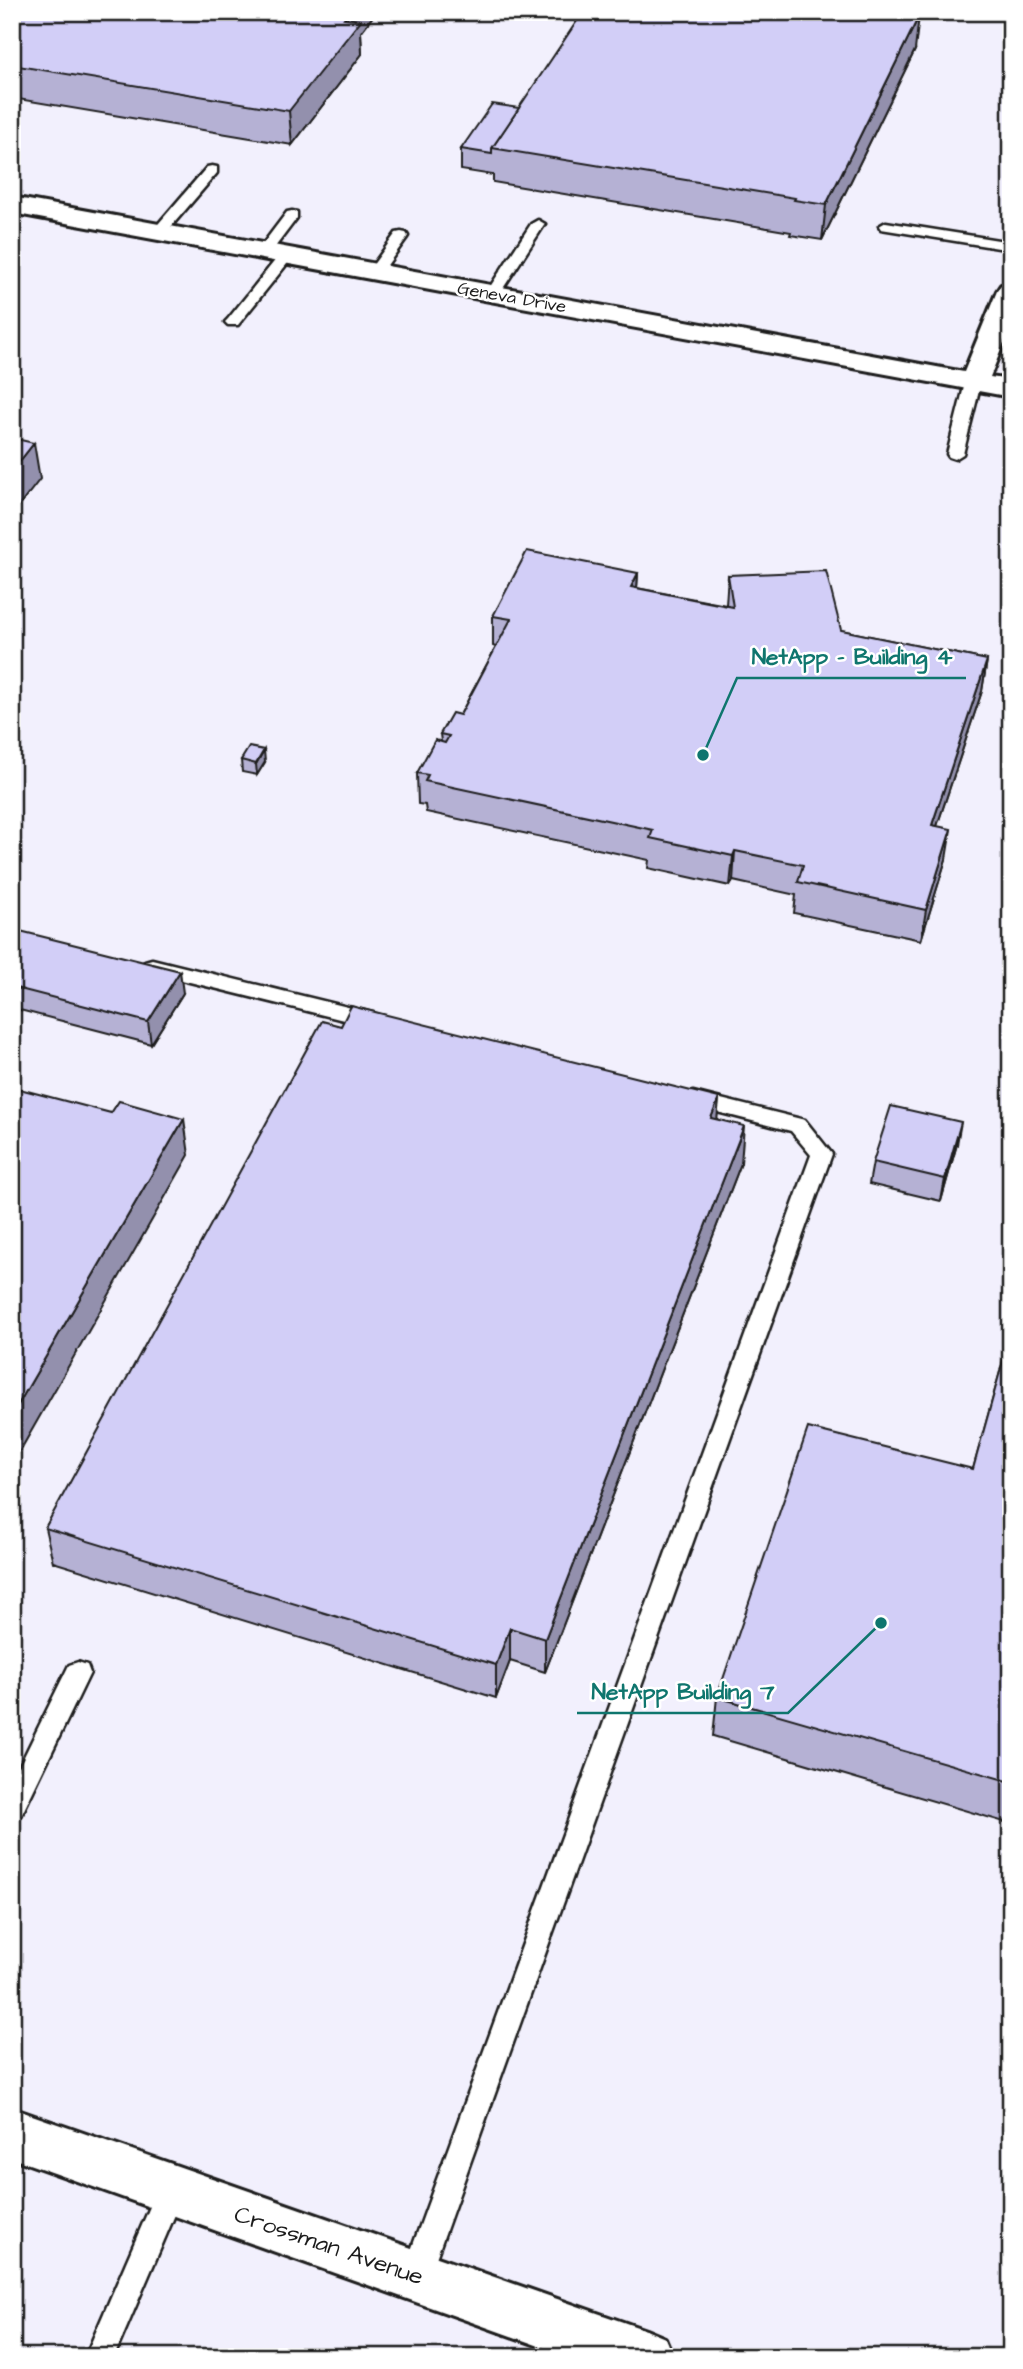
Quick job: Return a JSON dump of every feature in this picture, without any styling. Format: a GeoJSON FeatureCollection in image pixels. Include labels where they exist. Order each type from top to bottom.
{"type":"FeatureCollection","features":[{"type":"Feature","properties":{"kind":"street","name":"Geneva Drive"},"geometry":{"type":"LineString","coordinates":[[12,205],[1011,389]]}},
{"type":"Feature","properties":{"kind":"street"},"geometry":{"type":"LineString","coordinates":[[973,383],[1011,291]]}},
{"type":"Feature","properties":{"kind":"street","name":"Crossman Avenue"},"geometry":{"type":"LineString","coordinates":[[12,2133],[646,2357]]}},
{"type":"Feature","properties":{"kind":"lane"},"geometry":{"type":"LineString","coordinates":[[158,233],[212,170]]}},
{"type":"Feature","properties":{"kind":"lane"},"geometry":{"type":"LineString","coordinates":[[233,322],[275,254],[292,215]]}},
{"type":"Feature","properties":{"kind":"lane"},"geometry":{"type":"LineString","coordinates":[[493,293],[538,224]]}},
{"type":"Feature","properties":{"kind":"lane"},"geometry":{"type":"LineString","coordinates":[[886,226],[1011,246]]}},
{"type":"Feature","properties":{"kind":"lane"},"geometry":{"type":"LineString","coordinates":[[375,272],[401,236]]}},
{"type":"Feature","properties":{"kind":"lane"},"geometry":{"type":"LineString","coordinates":[[955,454],[973,383]]}},
{"type":"Feature","properties":{"kind":"lane"},"geometry":{"type":"LineString","coordinates":[[134,962],[391,1025]]}},
{"type":"Feature","properties":{"kind":"lane"},"geometry":{"type":"LineString","coordinates":[[416,2275],[521,1992],[822,1154],[798,1125],[676,1095]]}},
{"type":"Feature","properties":{"kind":"lane"},"geometry":{"type":"LineString","coordinates":[[12,1808],[78,1674]]}},
{"type":"Feature","properties":{"kind":"lane"},"geometry":{"type":"LineString","coordinates":[[99,2357],[172,2189]]}},
{"type":"Feature","properties":{"kind":"shaded area"},"geometry":{"type":"Polygon","coordinates":[[[12,12],[1011,12],[1011,2357],[12,2357],[12,12]]]}},
{"type":"Feature","properties":{"kind":"building"},"geometry":{"type":"Polygon","coordinates":[[[12,12],[349,12],[344,18],[361,20],[289,111],[12,65],[12,12]]]}},
{"type":"Feature","properties":{"kind":"building"},"geometry":{"type":"Polygon","coordinates":[[[583,12],[890,12],[919,16],[826,205],[492,148],[583,12]]]}},
{"type":"Feature","properties":{"kind":"building"},"geometry":{"type":"Polygon","coordinates":[[[492,104],[519,108],[492,148],[492,154],[461,149],[492,104]]]}},
{"type":"Feature","properties":{"kind":"building"},"geometry":{"type":"Polygon","coordinates":[[[12,438],[34,443],[12,471],[12,438]]]}},
{"type":"Feature","properties":{"kind":"building"},"geometry":{"type":"Polygon","coordinates":[[[527,551],[638,573],[631,587],[733,607],[728,575],[826,571],[841,630],[987,660],[932,825],[951,829],[926,910],[798,882],[803,865],[735,851],[733,856],[650,838],[653,830],[425,781],[428,775],[417,773],[435,740],[445,743],[449,736],[440,734],[452,713],[460,715],[511,619],[493,616],[527,551]]]}},
{"type":"Feature","properties":{"kind":"building"},"geometry":{"type":"Polygon","coordinates":[[[249,747],[264,750],[256,764],[241,760],[249,747]]]}},
{"type":"Feature","properties":{"kind":"building"},"geometry":{"type":"Polygon","coordinates":[[[12,929],[180,971],[148,1022],[12,987],[12,929]]]}},
{"type":"Feature","properties":{"kind":"building"},"geometry":{"type":"Polygon","coordinates":[[[351,1006],[719,1098],[711,1118],[744,1126],[545,1639],[510,1628],[496,1665],[45,1528],[322,1021],[341,1026],[351,1006]]]}},
{"type":"Feature","properties":{"kind":"building"},"geometry":{"type":"Polygon","coordinates":[[[12,1087],[111,1113],[119,1101],[184,1119],[12,1415],[12,1087]]]}},
{"type":"Feature","properties":{"kind":"building"},"geometry":{"type":"Polygon","coordinates":[[[891,1106],[961,1122],[945,1179],[873,1162],[891,1106]]]}},
{"type":"Feature","properties":{"kind":"building"},"geometry":{"type":"Polygon","coordinates":[[[1011,1332],[1011,1782],[717,1697],[808,1428],[973,1469],[1011,1332]]]}},
{"type":"Feature","properties":{"kind":"place","name":"NetApp - Building 4"},"geometry":{"type":"Point","coordinates":[703,755]}},
{"type":"Feature","properties":{"kind":"place","name":"NetApp Building 7"},"geometry":{"type":"Point","coordinates":[881,1623]}}]}
